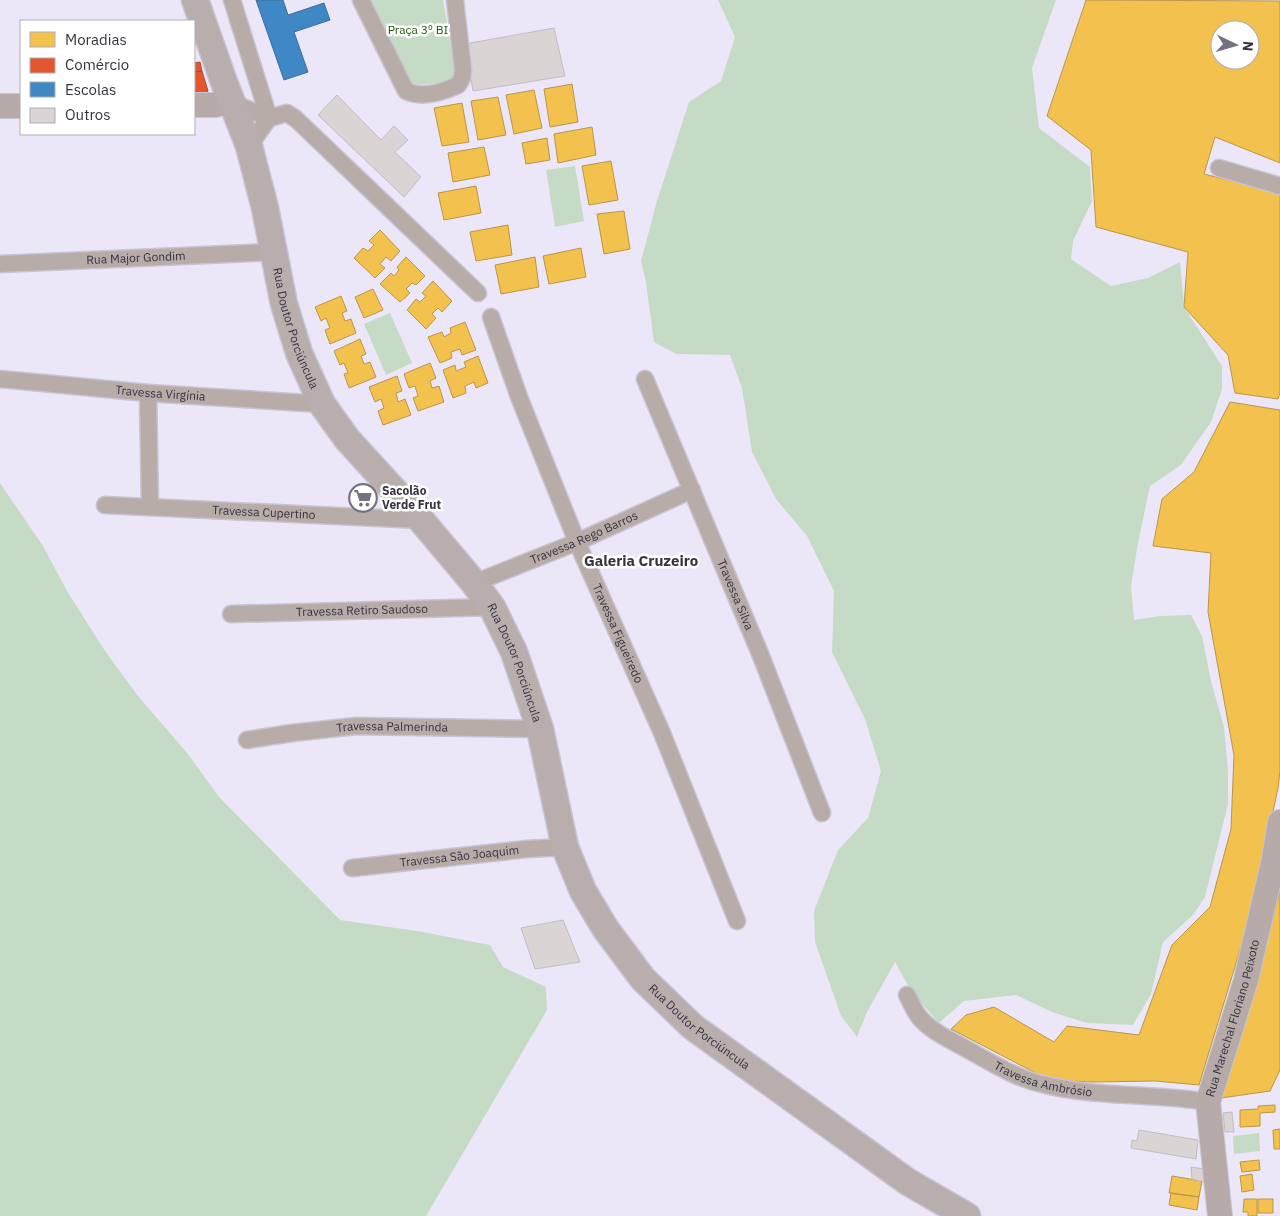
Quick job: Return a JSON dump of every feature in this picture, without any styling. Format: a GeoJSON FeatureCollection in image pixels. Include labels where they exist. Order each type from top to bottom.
{"type":"FeatureCollection","features":[{"type":"Feature","properties":{"kind":"main road","name":"Rua Doutor Porciúncula"},"geometry":{"type":"LineString","coordinates":[[196,0],[231,102],[249,146],[265,208],[284,304],[299,353],[322,404],[347,438],[421,520],[492,607],[514,652],[540,729],[565,846],[583,890],[605,928],[643,979],[693,1027],[876,1160],[908,1182],[967,1216]]}},
{"type":"Feature","properties":{"kind":"main road"},"geometry":{"type":"LineString","coordinates":[[195,105],[215,105],[231,102]]}},
{"type":"Feature","properties":{"kind":"main road"},"geometry":{"type":"LineString","coordinates":[[0,106],[20,106]]}},
{"type":"Feature","properties":{"kind":"main road","name":"Rua Marechal Floriano Peixoto"},"geometry":{"type":"LineString","coordinates":[[1220,1216],[1208,1102],[1246,980],[1274,859],[1280,822]]}},
{"type":"Feature","properties":{"kind":"street"},"geometry":{"type":"LineString","coordinates":[[232,0],[269,118]]}},
{"type":"Feature","properties":{"kind":"street"},"geometry":{"type":"LineString","coordinates":[[361,0],[406,91],[418,95],[442,92],[458,85],[462,78],[463,70],[454,0]]}},
{"type":"Feature","properties":{"kind":"street"},"geometry":{"type":"LineString","coordinates":[[231,102],[269,118],[287,114],[296,119],[478,293]]}},
{"type":"Feature","properties":{"kind":"street"},"geometry":{"type":"LineString","coordinates":[[249,146],[269,118]]}},
{"type":"Feature","properties":{"kind":"street"},"geometry":{"type":"LineString","coordinates":[[1219,168],[1280,186]]}},
{"type":"Feature","properties":{"kind":"street","name":"Rua Major Gondim"},"geometry":{"type":"LineString","coordinates":[[0,264],[273,252]]}},
{"type":"Feature","properties":{"kind":"street","name":"Travessa Figueiredo"},"geometry":{"type":"LineString","coordinates":[[491,317],[519,397],[577,542],[662,733],[737,921]]}},
{"type":"Feature","properties":{"kind":"street","name":"Travessa Virgínia"},"geometry":{"type":"LineString","coordinates":[[0,379],[148,393],[322,404]]}},
{"type":"Feature","properties":{"kind":"street","name":"Travessa Silva"},"geometry":{"type":"LineString","coordinates":[[645,379],[761,656],[822,813]]}},
{"type":"Feature","properties":{"kind":"street"},"geometry":{"type":"LineString","coordinates":[[148,393],[150,507]]}},
{"type":"Feature","properties":{"kind":"street","name":"Travessa Rego Barros"},"geometry":{"type":"LineString","coordinates":[[474,583],[577,542],[692,490]]}},
{"type":"Feature","properties":{"kind":"street","name":"Travessa Cupertino"},"geometry":{"type":"LineString","coordinates":[[105,505],[421,520]]}},
{"type":"Feature","properties":{"kind":"street","name":"Travessa Retiro Saudoso"},"geometry":{"type":"LineString","coordinates":[[231,614],[492,607]]}},
{"type":"Feature","properties":{"kind":"street","name":"Travessa Palmerinda"},"geometry":{"type":"LineString","coordinates":[[247,740],[356,726],[540,729]]}},
{"type":"Feature","properties":{"kind":"street","name":"Travessa São Joaquim"},"geometry":{"type":"LineString","coordinates":[[352,868],[565,846]]}},
{"type":"Feature","properties":{"kind":"street","name":"Travessa Ambrósio"},"geometry":{"type":"LineString","coordinates":[[907,995],[919,1017],[932,1029],[1001,1069],[1020,1077],[1070,1090],[1182,1098],[1208,1102]]}},
{"type":"Feature","properties":{"kind":"green space","name":"Praça 3º BI"},"geometry":{"type":"Polygon","coordinates":[[[371,0],[443,0],[456,76],[444,83],[413,85],[382,26],[371,0]]]}},
{"type":"Feature","properties":{"kind":"green space"},"geometry":{"type":"Polygon","coordinates":[[[718,0],[1056,0],[1032,68],[1039,128],[1090,167],[1092,201],[1073,241],[1071,259],[1111,286],[1148,278],[1180,262],[1184,307],[1222,366],[1222,389],[1211,422],[1181,465],[1150,486],[1131,586],[1134,620],[1160,616],[1191,615],[1202,636],[1211,681],[1224,727],[1228,772],[1228,804],[1205,897],[1193,915],[1163,942],[1151,994],[1133,1025],[1087,1023],[1052,1012],[1016,995],[964,1001],[939,1023],[911,991],[895,962],[867,1012],[857,1037],[841,1016],[815,942],[814,911],[838,850],[868,818],[881,771],[865,719],[832,652],[834,591],[807,536],[776,499],[752,452],[742,388],[730,355],[676,354],[654,342],[646,282],[641,261],[657,201],[689,102],[721,81],[735,37],[718,0]]]}},
{"type":"Feature","properties":{"kind":"green space"},"geometry":{"type":"Polygon","coordinates":[[[575,166],[584,221],[555,227],[546,170],[575,166]]]}},
{"type":"Feature","properties":{"kind":"green space"},"geometry":{"type":"Polygon","coordinates":[[[390,313],[412,363],[386,375],[364,324],[390,313]]]}},
{"type":"Feature","properties":{"kind":"green space"},"geometry":{"type":"Polygon","coordinates":[[[0,483],[43,546],[67,591],[105,651],[138,696],[188,754],[219,797],[340,920],[417,931],[490,945],[503,967],[546,987],[547,1010],[426,1216],[0,1216],[0,483]]]}},
{"type":"Feature","properties":{"kind":"green space"},"geometry":{"type":"Polygon","coordinates":[[[1259,1133],[1260,1151],[1234,1154],[1233,1136],[1259,1133]]]}},
{"type":"Feature","properties":{"kind":"building: Moradias"},"geometry":{"type":"Polygon","coordinates":[[[1086,0],[1280,1],[1280,163],[1215,137],[1204,174],[1280,193],[1280,393],[1278,399],[1235,393],[1228,355],[1184,307],[1188,252],[1096,227],[1091,150],[1047,116],[1086,0]]]}},
{"type":"Feature","properties":{"kind":"building: Moradias"},"geometry":{"type":"Polygon","coordinates":[[[572,84],[578,122],[550,127],[544,89],[572,84]]]}},
{"type":"Feature","properties":{"kind":"building: Moradias"},"geometry":{"type":"Polygon","coordinates":[[[534,90],[542,128],[514,134],[506,95],[534,90]]]}},
{"type":"Feature","properties":{"kind":"building: Moradias"},"geometry":{"type":"Polygon","coordinates":[[[498,97],[506,135],[478,140],[471,101],[498,97]]]}},
{"type":"Feature","properties":{"kind":"building: Moradias"},"geometry":{"type":"Polygon","coordinates":[[[462,103],[469,142],[442,146],[434,108],[462,103]]]}},
{"type":"Feature","properties":{"kind":"building: Moradias"},"geometry":{"type":"Polygon","coordinates":[[[592,127],[596,155],[558,163],[554,134],[592,127]]]}},
{"type":"Feature","properties":{"kind":"building: Moradias"},"geometry":{"type":"Polygon","coordinates":[[[547,138],[550,160],[526,164],[522,143],[547,138]]]}},
{"type":"Feature","properties":{"kind":"building: Moradias"},"geometry":{"type":"Polygon","coordinates":[[[484,147],[490,175],[453,182],[448,153],[484,147]]]}},
{"type":"Feature","properties":{"kind":"building: Moradias"},"geometry":{"type":"Polygon","coordinates":[[[611,161],[618,200],[589,205],[582,166],[611,161]]]}},
{"type":"Feature","properties":{"kind":"building: Moradias"},"geometry":{"type":"Polygon","coordinates":[[[476,186],[481,213],[444,220],[438,193],[476,186]]]}},
{"type":"Feature","properties":{"kind":"building: Moradias"},"geometry":{"type":"Polygon","coordinates":[[[624,211],[630,249],[604,254],[597,214],[624,211]]]}},
{"type":"Feature","properties":{"kind":"building: Moradias"},"geometry":{"type":"Polygon","coordinates":[[[508,225],[512,255],[476,261],[470,232],[508,225]]]}},
{"type":"Feature","properties":{"kind":"building: Moradias"},"geometry":{"type":"Polygon","coordinates":[[[380,230],[400,251],[391,261],[386,257],[380,264],[385,268],[375,278],[354,258],[363,248],[368,251],[374,245],[369,241],[380,230]]]}},
{"type":"Feature","properties":{"kind":"building: Moradias"},"geometry":{"type":"Polygon","coordinates":[[[581,248],[586,277],[549,284],[543,256],[581,248]]]}},
{"type":"Feature","properties":{"kind":"building: Moradias"},"geometry":{"type":"Polygon","coordinates":[[[406,257],[425,276],[416,285],[412,283],[406,289],[410,293],[400,302],[380,284],[391,273],[394,276],[399,270],[397,267],[406,257]]]}},
{"type":"Feature","properties":{"kind":"building: Moradias"},"geometry":{"type":"Polygon","coordinates":[[[535,257],[539,287],[501,294],[495,265],[535,257]]]}},
{"type":"Feature","properties":{"kind":"building: Moradias"},"geometry":{"type":"Polygon","coordinates":[[[433,281],[452,301],[442,312],[438,308],[432,314],[436,318],[426,329],[407,310],[416,299],[420,302],[426,296],[422,293],[433,281]]]}},
{"type":"Feature","properties":{"kind":"building: Moradias"},"geometry":{"type":"Polygon","coordinates":[[[373,289],[383,310],[364,318],[355,297],[373,289]]]}},
{"type":"Feature","properties":{"kind":"building: Moradias"},"geometry":{"type":"Polygon","coordinates":[[[341,296],[347,311],[342,313],[345,321],[351,319],[356,333],[330,344],[325,330],[330,328],[326,318],[321,321],[315,307],[341,296]]]}},
{"type":"Feature","properties":{"kind":"building: Moradias"},"geometry":{"type":"Polygon","coordinates":[[[465,322],[476,350],[462,355],[460,349],[451,352],[452,358],[440,363],[428,337],[442,332],[444,337],[451,333],[450,328],[465,322]]]}},
{"type":"Feature","properties":{"kind":"building: Moradias"},"geometry":{"type":"Polygon","coordinates":[[[360,339],[366,354],[361,356],[364,364],[370,362],[376,377],[349,388],[344,374],[348,373],[344,363],[340,365],[334,351],[360,339]]]}},
{"type":"Feature","properties":{"kind":"building: Moradias"},"geometry":{"type":"Polygon","coordinates":[[[478,356],[488,383],[476,388],[474,382],[465,386],[466,393],[453,398],[443,370],[455,365],[456,371],[466,367],[464,362],[478,356]]]}},
{"type":"Feature","properties":{"kind":"building: Moradias"},"geometry":{"type":"Polygon","coordinates":[[[430,363],[436,378],[430,381],[432,388],[439,386],[444,402],[418,411],[413,398],[418,396],[415,386],[409,388],[404,374],[430,363]]]}},
{"type":"Feature","properties":{"kind":"building: Moradias"},"geometry":{"type":"Polygon","coordinates":[[[397,376],[402,391],[396,393],[398,402],[405,399],[411,415],[383,425],[378,411],[384,408],[381,399],[375,402],[369,387],[397,376]]]}},
{"type":"Feature","properties":{"kind":"building: Moradias"},"geometry":{"type":"Polygon","coordinates":[[[1230,402],[1280,410],[1280,771],[1251,914],[1199,1085],[1155,1081],[1091,1082],[1049,1080],[951,1029],[966,1015],[994,1007],[1054,1042],[1067,1026],[1139,1035],[1172,945],[1210,907],[1231,829],[1234,755],[1208,612],[1211,553],[1153,546],[1162,499],[1194,472],[1230,402]]]}},
{"type":"Feature","properties":{"kind":"building: Moradias"},"geometry":{"type":"Polygon","coordinates":[[[1280,891],[1280,1070],[1270,1091],[1221,1098],[1260,966],[1280,891]]]}},
{"type":"Feature","properties":{"kind":"building: Moradias"},"geometry":{"type":"Polygon","coordinates":[[[1275,1105],[1275,1112],[1260,1113],[1260,1126],[1240,1127],[1240,1110],[1258,1109],[1258,1106],[1275,1105]]]}},
{"type":"Feature","properties":{"kind":"building: Moradias"},"geometry":{"type":"Polygon","coordinates":[[[1280,1129],[1280,1149],[1274,1149],[1273,1130],[1280,1129]]]}},
{"type":"Feature","properties":{"kind":"building: Moradias"},"geometry":{"type":"Polygon","coordinates":[[[1259,1160],[1260,1170],[1242,1172],[1240,1162],[1259,1160]]]}},
{"type":"Feature","properties":{"kind":"building: Moradias"},"geometry":{"type":"Polygon","coordinates":[[[1252,1174],[1254,1190],[1242,1192],[1240,1176],[1252,1174]]]}},
{"type":"Feature","properties":{"kind":"building: Moradias"},"geometry":{"type":"Polygon","coordinates":[[[1172,1176],[1202,1181],[1199,1197],[1169,1193],[1172,1176]]]}},
{"type":"Feature","properties":{"kind":"building: Moradias"},"geometry":{"type":"Polygon","coordinates":[[[1171,1193],[1199,1197],[1197,1210],[1169,1205],[1171,1193]]]}},
{"type":"Feature","properties":{"kind":"building: Moradias"},"geometry":{"type":"Polygon","coordinates":[[[1244,1199],[1257,1199],[1257,1216],[1248,1216],[1248,1212],[1243,1212],[1244,1199]]]}},
{"type":"Feature","properties":{"kind":"building: Moradias"},"geometry":{"type":"Polygon","coordinates":[[[1258,1199],[1273,1199],[1273,1213],[1258,1213],[1258,1199]]]}},
{"type":"Feature","properties":{"kind":"building: Comércio"},"geometry":{"type":"Polygon","coordinates":[[[200,62],[202,71],[195,72],[195,63],[200,62]]]}},
{"type":"Feature","properties":{"kind":"building: Comércio"},"geometry":{"type":"Polygon","coordinates":[[[202,71],[208,91],[204,94],[195,94],[195,72],[202,71]]]}},
{"type":"Feature","properties":{"kind":"building: Escolas"},"geometry":{"type":"Polygon","coordinates":[[[256,0],[283,0],[288,15],[324,3],[330,20],[294,32],[308,72],[284,80],[256,0]]]}},
{"type":"Feature","properties":{"kind":"building: Outros"},"geometry":{"type":"Polygon","coordinates":[[[554,28],[565,76],[473,91],[465,44],[554,28]]]}},
{"type":"Feature","properties":{"kind":"building: Outros"},"geometry":{"type":"Polygon","coordinates":[[[337,95],[381,140],[394,126],[408,140],[395,152],[421,177],[404,197],[318,115],[337,95]]]}},
{"type":"Feature","properties":{"kind":"building: Outros"},"geometry":{"type":"Polygon","coordinates":[[[563,920],[580,962],[535,969],[521,928],[563,920]]]}},
{"type":"Feature","properties":{"kind":"building: Outros"},"geometry":{"type":"Polygon","coordinates":[[[1232,1112],[1234,1132],[1225,1132],[1223,1113],[1232,1112]]]}},
{"type":"Feature","properties":{"kind":"building: Outros"},"geometry":{"type":"Polygon","coordinates":[[[1139,1130],[1198,1140],[1196,1159],[1131,1148],[1132,1140],[1137,1141],[1139,1130]]]}},
{"type":"Feature","properties":{"kind":"building: Outros"},"geometry":{"type":"Polygon","coordinates":[[[1191,1167],[1204,1169],[1206,1182],[1192,1179],[1191,1167]]]}},
{"type":"Feature","properties":{"kind":"place","name":"Sacolão Verde Frut"},"geometry":{"type":"Point","coordinates":[363,498]}},
{"type":"Feature","properties":{"kind":"district","name":"Galeria Cruzeiro"},"geometry":{"type":"Point","coordinates":[641,561]}}]}
